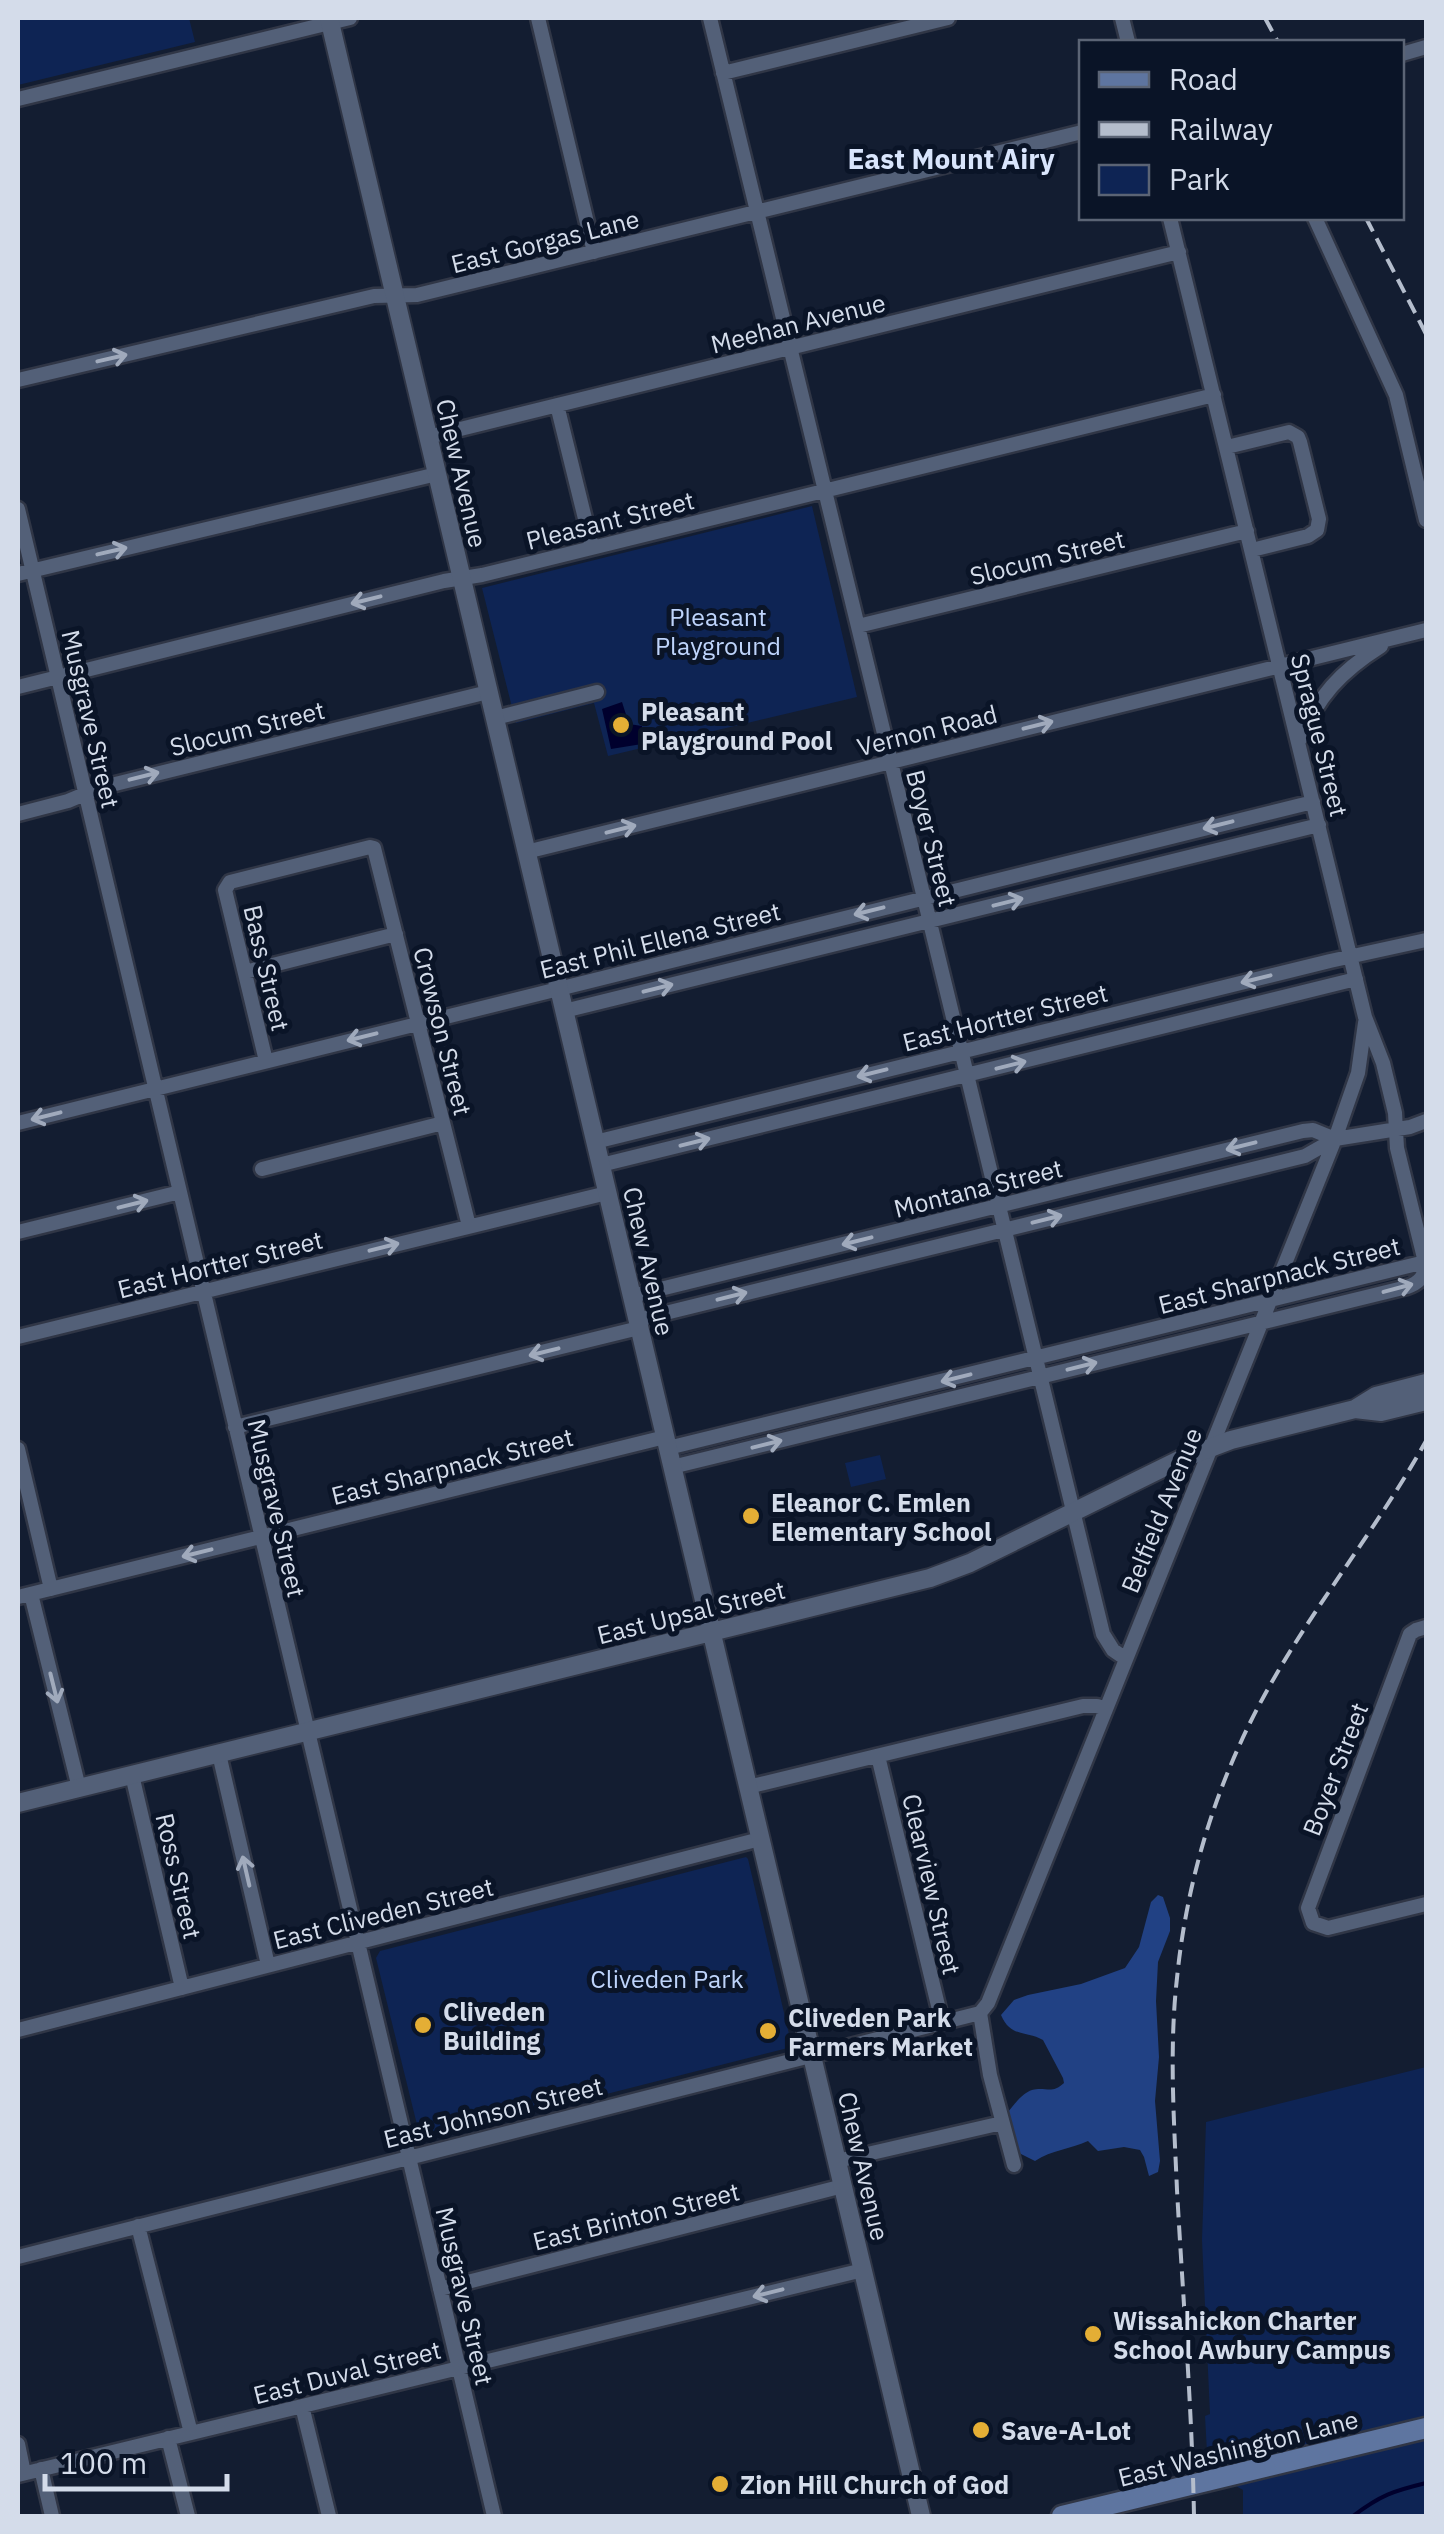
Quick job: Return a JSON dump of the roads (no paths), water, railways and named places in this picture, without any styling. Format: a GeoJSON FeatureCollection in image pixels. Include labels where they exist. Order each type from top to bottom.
{"type":"FeatureCollection","features":[{"type":"Feature","properties":{"kind":"main road","name":"East Washington Lane"},"geometry":{"type":"LineString","coordinates":[[1062,2516],[1426,2428]]}},
{"type":"Feature","properties":{"kind":"street"},"geometry":{"type":"LineString","coordinates":[[18,99],[329,20],[350,18]]}},
{"type":"Feature","properties":{"kind":"street"},"geometry":{"type":"LineString","coordinates":[[538,18],[594,252]]}},
{"type":"Feature","properties":{"kind":"street","name":"Boyer Street"},"geometry":{"type":"LineString","coordinates":[[710,18],[1103,1634],[1113,1650],[1126,1659]]}},
{"type":"Feature","properties":{"kind":"street"},"geometry":{"type":"LineString","coordinates":[[723,73],[948,18]]}},
{"type":"Feature","properties":{"kind":"street","name":"Chew Avenue"},"geometry":{"type":"LineString","coordinates":[[329,20],[921,2516]]}},
{"type":"Feature","properties":{"kind":"street","name":"East Gorgas Lane"},"geometry":{"type":"LineString","coordinates":[[18,380],[374,296],[417,296],[1079,133]]}},
{"type":"Feature","properties":{"kind":"street","name":"Sprague Street"},"geometry":{"type":"LineString","coordinates":[[1171,220],[1365,1017],[1383,1063],[1424,1262]]}},
{"type":"Feature","properties":{"kind":"street"},"geometry":{"type":"LineString","coordinates":[[1316,220],[1396,396],[1426,520]]}},
{"type":"Feature","properties":{"kind":"street","name":"Meehan Avenue"},"geometry":{"type":"LineString","coordinates":[[428,437],[1179,252]]}},
{"type":"Feature","properties":{"kind":"street","name":"Pleasant Street"},"geometry":{"type":"LineString","coordinates":[[18,686],[1214,394]]}},
{"type":"Feature","properties":{"kind":"street"},"geometry":{"type":"LineString","coordinates":[[558,406],[592,547]]}},
{"type":"Feature","properties":{"kind":"street"},"geometry":{"type":"LineString","coordinates":[[1227,447],[1284,433],[1294,433],[1300,442],[1318,519],[1317,530],[1308,536],[1252,550]]}},
{"type":"Feature","properties":{"kind":"street"},"geometry":{"type":"LineString","coordinates":[[25,572],[436,474]]}},
{"type":"Feature","properties":{"kind":"street","name":"Musgrave Street"},"geometry":{"type":"LineString","coordinates":[[18,509],[25,572],[58,677],[494,2516]]}},
{"type":"Feature","properties":{"kind":"street","name":"Slocum Street"},"geometry":{"type":"LineString","coordinates":[[858,626],[1247,531]]}},
{"type":"Feature","properties":{"kind":"street","name":"Vernon Road"},"geometry":{"type":"LineString","coordinates":[[526,852],[1426,630]]}},
{"type":"Feature","properties":{"kind":"street"},"geometry":{"type":"LineString","coordinates":[[1298,742],[1325,692],[1361,659],[1391,640]]}},
{"type":"Feature","properties":{"kind":"street","name":"Slocum Street"},"geometry":{"type":"LineString","coordinates":[[18,814],[99,788],[488,692]]}},
{"type":"Feature","properties":{"kind":"street"},"geometry":{"type":"LineString","coordinates":[[494,718],[598,692]]}},
{"type":"Feature","properties":{"kind":"street","name":"East Phil Ellena Street"},"geometry":{"type":"LineString","coordinates":[[18,1123],[1313,802]]}},
{"type":"Feature","properties":{"kind":"street","name":"East Phil Ellena Street"},"geometry":{"type":"LineString","coordinates":[[564,1011],[1319,826]]}},
{"type":"Feature","properties":{"kind":"street","name":"Bass Street"},"geometry":{"type":"LineString","coordinates":[[266,1061],[226,885],[374,848]]}},
{"type":"Feature","properties":{"kind":"street","name":"Crowson Street"},"geometry":{"type":"LineString","coordinates":[[374,848],[469,1226]]}},
{"type":"Feature","properties":{"kind":"street"},"geometry":{"type":"LineString","coordinates":[[245,972],[396,934]]}},
{"type":"Feature","properties":{"kind":"street","name":"East Hortter Street"},"geometry":{"type":"LineString","coordinates":[[595,1142],[1426,940]]}},
{"type":"Feature","properties":{"kind":"street","name":"East Hortter Street"},"geometry":{"type":"LineString","coordinates":[[600,1165],[1356,980]]}},
{"type":"Feature","properties":{"kind":"street","name":"Belfield Avenue"},"geometry":{"type":"LineString","coordinates":[[980,2013],[988,2003],[1334,1139],[1358,1074],[1365,1017]]}},
{"type":"Feature","properties":{"kind":"street","name":"Montana Street"},"geometry":{"type":"LineString","coordinates":[[235,1427],[1004,1229],[1305,1156],[1334,1139],[1426,1121]]}},
{"type":"Feature","properties":{"kind":"street"},"geometry":{"type":"LineString","coordinates":[[262,1169],[443,1123]]}},
{"type":"Feature","properties":{"kind":"street","name":"Montana Street"},"geometry":{"type":"LineString","coordinates":[[632,1296],[1303,1131],[1313,1130],[1334,1139]]}},
{"type":"Feature","properties":{"kind":"street"},"geometry":{"type":"LineString","coordinates":[[18,1232],[180,1192]]}},
{"type":"Feature","properties":{"kind":"street","name":"East Hortter Street"},"geometry":{"type":"LineString","coordinates":[[18,1337],[607,1193]]}},
{"type":"Feature","properties":{"kind":"street","name":"East Sharpnack Street"},"geometry":{"type":"LineString","coordinates":[[24,1595],[261,1537],[1040,1377],[1412,1285],[1424,1274],[1424,1262],[668,1451]]}},
{"type":"Feature","properties":{"kind":"street","name":"East Upsal Street"},"geometry":{"type":"LineString","coordinates":[[18,1804],[942,1574],[1181,1459],[1251,1434],[1356,1409],[1376,1396],[1426,1383]]}},
{"type":"Feature","properties":{"kind":"street","name":"East Upsal Street"},"geometry":{"type":"LineString","coordinates":[[1356,1409],[1380,1412],[1426,1400]]}},
{"type":"Feature","properties":{"kind":"street"},"geometry":{"type":"LineString","coordinates":[[18,1449],[51,1589]]}},
{"type":"Feature","properties":{"kind":"street"},"geometry":{"type":"LineString","coordinates":[[24,1595],[79,1788]]}},
{"type":"Feature","properties":{"kind":"street","name":"Boyer Street"},"geometry":{"type":"LineString","coordinates":[[1420,1629],[1309,1901],[1308,1913],[1313,1923],[1323,1928],[1426,1904]]}},
{"type":"Feature","properties":{"kind":"street"},"geometry":{"type":"LineString","coordinates":[[748,1787],[1083,1706],[1106,1709]]}},
{"type":"Feature","properties":{"kind":"street"},"geometry":{"type":"LineString","coordinates":[[219,1754],[268,1966]]}},
{"type":"Feature","properties":{"kind":"street","name":"Clearview Street"},"geometry":{"type":"LineString","coordinates":[[878,1756],[942,2022]]}},
{"type":"Feature","properties":{"kind":"street","name":"Ross Street"},"geometry":{"type":"LineString","coordinates":[[132,1775],[182,1988]]}},
{"type":"Feature","properties":{"kind":"street","name":"East Cliveden Street"},"geometry":{"type":"LineString","coordinates":[[18,2030],[760,1839]]}},
{"type":"Feature","properties":{"kind":"street"},"geometry":{"type":"LineString","coordinates":[[980,2013],[1014,2165]]}},
{"type":"Feature","properties":{"kind":"street","name":"East Johnson Street"},"geometry":{"type":"LineString","coordinates":[[18,2257],[980,2013]]}},
{"type":"Feature","properties":{"kind":"street"},"geometry":{"type":"LineString","coordinates":[[837,2161],[1002,2122]]}},
{"type":"Feature","properties":{"kind":"street","name":"East Brinton Street"},"geometry":{"type":"LineString","coordinates":[[440,2289],[843,2186]]}},
{"type":"Feature","properties":{"kind":"street"},"geometry":{"type":"LineString","coordinates":[[138,2226],[191,2433]]}},
{"type":"Feature","properties":{"kind":"street","name":"East Duval Street"},"geometry":{"type":"LineString","coordinates":[[21,2474],[863,2270]]}},
{"type":"Feature","properties":{"kind":"street"},"geometry":{"type":"LineString","coordinates":[[302,2406],[329,2516]]}},
{"type":"Feature","properties":{"kind":"street"},"geometry":{"type":"LineString","coordinates":[[168,2438],[188,2516]]}},
{"type":"Feature","properties":{"kind":"street"},"geometry":{"type":"LineString","coordinates":[[18,2444],[21,2474]]}},
{"type":"Feature","properties":{"kind":"street"},"geometry":{"type":"LineString","coordinates":[[41,2470],[52,2516]]}},
{"type":"Feature","properties":{"kind":"waterway"},"geometry":{"type":"LineString","coordinates":[[1353,2516],[1388,2495],[1426,2483]]}},
{"type":"Feature","properties":{"kind":"railway"},"geometry":{"type":"LineString","coordinates":[[1265,18],[1277,40]]}},
{"type":"Feature","properties":{"kind":"railway"},"geometry":{"type":"LineString","coordinates":[[1367,220],[1426,334]]}},
{"type":"Feature","properties":{"kind":"railway"},"geometry":{"type":"LineString","coordinates":[[1194,2516],[1173,2058],[1177,1978],[1191,1888],[1217,1801],[1260,1704],[1426,1441]]}},
{"type":"Feature","properties":{"kind":"place","name":"Pleasant Playground Pool"},"geometry":{"type":"Point","coordinates":[621,725]}},
{"type":"Feature","properties":{"kind":"place","name":"Eleanor C. Emlen Elementary School"},"geometry":{"type":"Point","coordinates":[751,1516]}},
{"type":"Feature","properties":{"kind":"place","name":"Cliveden Building"},"geometry":{"type":"Point","coordinates":[423,2025]}},
{"type":"Feature","properties":{"kind":"place","name":"Cliveden Park Farmers Market"},"geometry":{"type":"Point","coordinates":[768,2031]}},
{"type":"Feature","properties":{"kind":"place","name":"Wissahickon Charter School Awbury Campus"},"geometry":{"type":"Point","coordinates":[1093,2334]}},
{"type":"Feature","properties":{"kind":"place","name":"Save-A-Lot"},"geometry":{"type":"Point","coordinates":[981,2430]}},
{"type":"Feature","properties":{"kind":"place","name":"Zion Hill Church of God"},"geometry":{"type":"Point","coordinates":[720,2484]}},
{"type":"Feature","properties":{"kind":"district","name":"East Mount Airy"},"geometry":{"type":"Point","coordinates":[951,158]}},
{"type":"Feature","properties":{"kind":"park label","name":"Pleasant Playground"},"geometry":{"type":"Point","coordinates":[718,630]}},
{"type":"Feature","properties":{"kind":"park label","name":"Cliveden Park"},"geometry":{"type":"Point","coordinates":[667,1978]}}]}
